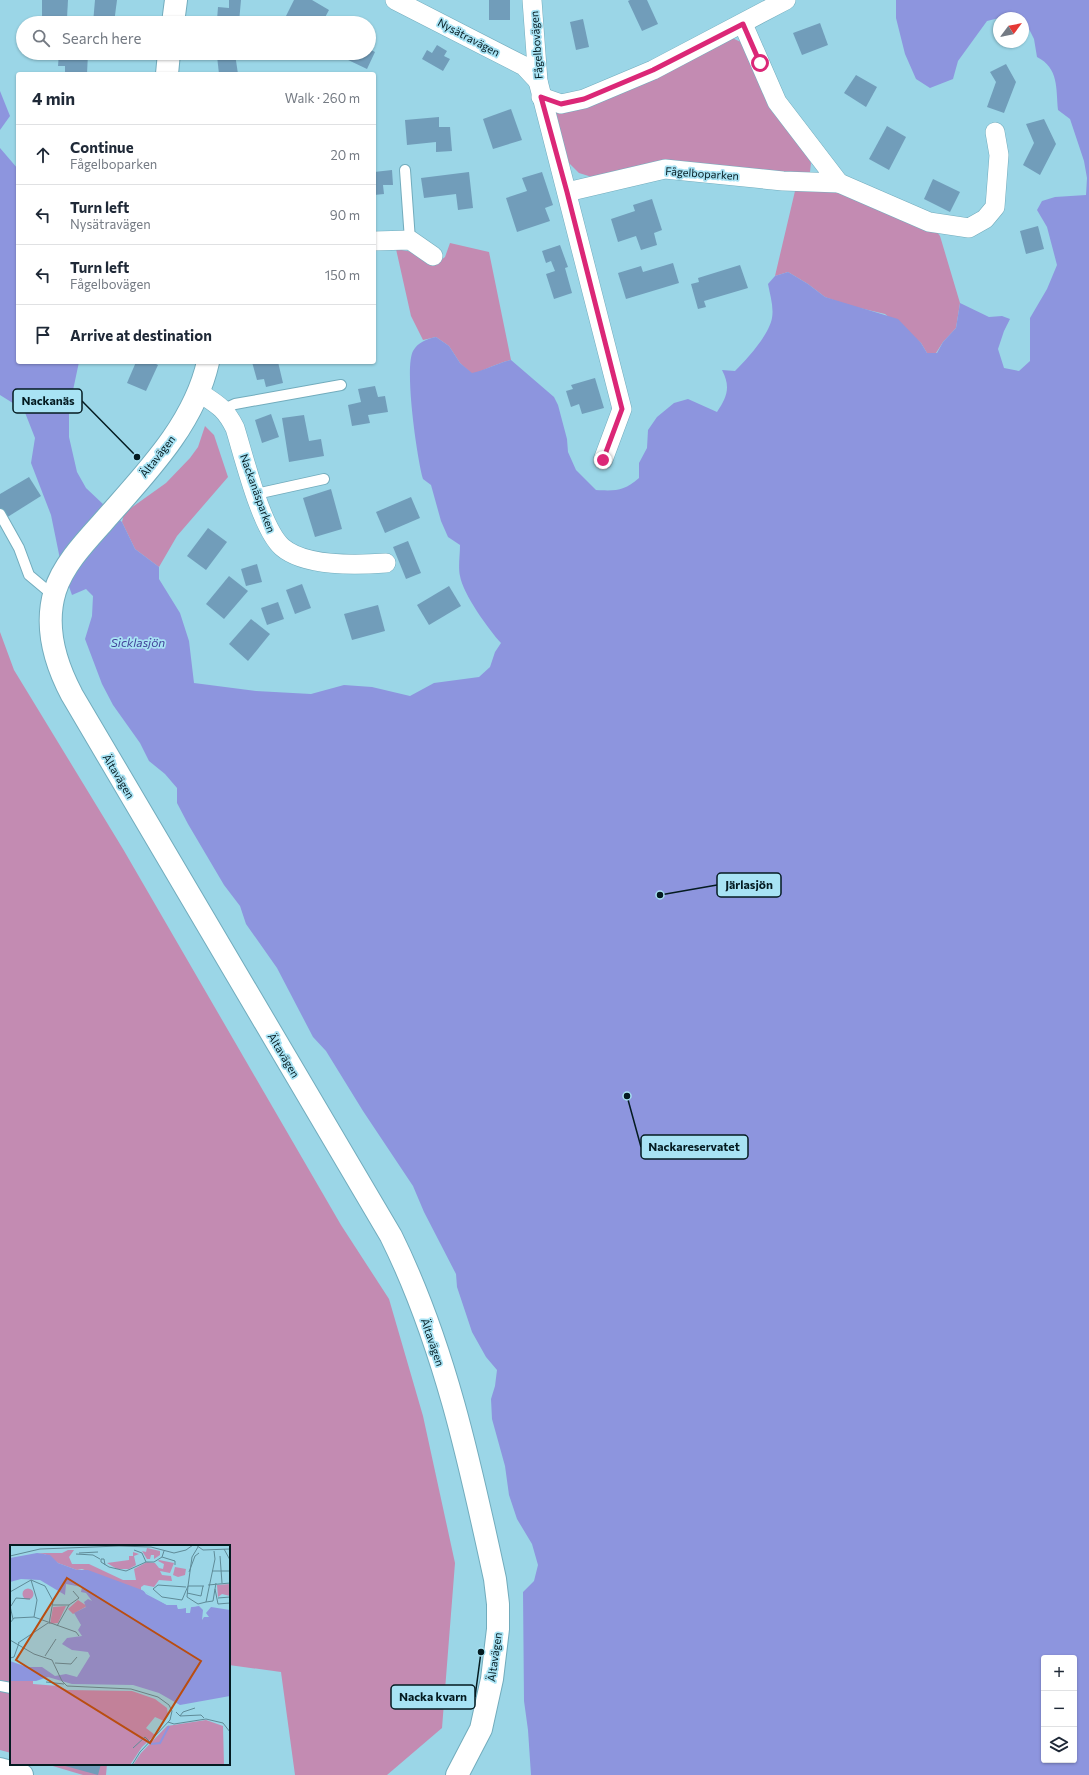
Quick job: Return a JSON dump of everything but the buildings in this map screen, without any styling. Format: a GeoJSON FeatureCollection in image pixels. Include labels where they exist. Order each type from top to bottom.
{"type":"FeatureCollection","features":[{"type":"Feature","properties":{"kind":"main road"},"geometry":{"type":"LineString","coordinates":[[174,16],[176,0]]}},
{"type":"Feature","properties":{"kind":"main road"},"geometry":{"type":"LineString","coordinates":[[167,72],[168,60]]}},
{"type":"Feature","properties":{"kind":"main road","name":"Ältavägen"},"geometry":{"type":"LineString","coordinates":[[207,364],[200,392],[187,418],[127,494],[70,562],[55,593],[50,620],[53,644],[61,675],[391,1236],[409,1272],[454,1402],[495,1579],[498,1604],[498,1629],[492,1679],[481,1729],[457,1775]]}},
{"type":"Feature","properties":{"kind":"street","name":"Nysätravägen"},"geometry":{"type":"LineString","coordinates":[[395,0],[524,66],[540,89],[561,104],[584,99],[653,70],[743,24],[786,0]]}},
{"type":"Feature","properties":{"kind":"street","name":"Fågelbovägen"},"geometry":{"type":"LineString","coordinates":[[532,0],[540,89],[622,409],[603,460]]}},
{"type":"Feature","properties":{"kind":"street","name":"Fågelboparken"},"geometry":{"type":"LineString","coordinates":[[743,24],[777,102],[839,183]]}},
{"type":"Feature","properties":{"kind":"street","name":"Fågelboparken"},"geometry":{"type":"LineString","coordinates":[[567,192],[665,169],[783,181],[839,183],[929,222],[969,228],[985,219],[995,207],[999,155],[995,132]]}},
{"type":"Feature","properties":{"kind":"street"},"geometry":{"type":"LineString","coordinates":[[376,241],[410,240],[433,256]]}},
{"type":"Feature","properties":{"kind":"street","name":"Nackanäsparken"},"geometry":{"type":"LineString","coordinates":[[200,392],[224,409],[235,428],[268,528],[283,547],[293,554],[326,564],[358,565],[386,563]]}},
{"type":"Feature","properties":{"kind":"lane"},"geometry":{"type":"LineString","coordinates":[[405,170],[410,240]]}},
{"type":"Feature","properties":{"kind":"lane"},"geometry":{"type":"LineString","coordinates":[[224,409],[236,404],[341,385]]}},
{"type":"Feature","properties":{"kind":"lane"},"geometry":{"type":"LineString","coordinates":[[256,494],[324,479]]}},
{"type":"Feature","properties":{"kind":"lane"},"geometry":{"type":"LineString","coordinates":[[0,514],[19,548],[29,575],[55,593]]}},
{"type":"Feature","properties":{"kind":"lane"},"geometry":{"type":"LineString","coordinates":[[0,1686],[10,1688]]}},
{"type":"Feature","properties":{"kind":"shaded area"},"geometry":{"type":"Polygon","coordinates":[[[732,38],[741,42],[749,50],[770,109],[806,154],[811,163],[810,172],[805,177],[595,178],[579,173],[564,158],[551,111],[732,38]]]}},
{"type":"Feature","properties":{"kind":"shaded area"},"geometry":{"type":"Polygon","coordinates":[[[828,189],[933,227],[940,236],[960,303],[956,328],[943,342],[936,353],[927,353],[921,343],[885,314],[847,305],[825,297],[808,284],[788,272],[775,276],[795,191],[828,189]]]}},
{"type":"Feature","properties":{"kind":"shaded area"},"geometry":{"type":"Polygon","coordinates":[[[450,243],[489,252],[511,360],[472,374],[460,363],[449,346],[436,337],[423,340],[411,316],[396,249],[413,252],[437,263],[445,257],[450,243]]]}},
{"type":"Feature","properties":{"kind":"shaded area"},"geometry":{"type":"Polygon","coordinates":[[[205,426],[214,435],[228,477],[177,536],[159,567],[135,549],[122,522],[124,513],[166,483],[190,458],[198,447],[205,426]]]}},
{"type":"Feature","properties":{"kind":"shaded area"},"geometry":{"type":"Polygon","coordinates":[[[0,632],[14,670],[123,849],[341,1225],[389,1299],[423,1416],[455,1563],[442,1728],[387,1775],[295,1775],[281,1672],[230,1665],[230,1545],[10,1545],[10,1753],[0,1750],[0,632]]]}},
{"type":"Feature","properties":{"kind":"shaded area"},"geometry":{"type":"Polygon","coordinates":[[[49,1765],[107,1765],[106,1775],[83,1775],[49,1765]]]}},
{"type":"Feature","properties":{"kind":"water","name":"Sicklasjön"},"geometry":{"type":"Polygon","coordinates":[[[896,0],[1089,0],[1089,1775],[531,1775],[528,1730],[524,1701],[523,1592],[534,1581],[538,1565],[532,1544],[517,1519],[509,1495],[505,1466],[492,1419],[491,1399],[495,1386],[497,1370],[486,1357],[472,1332],[457,1287],[456,1274],[424,1212],[413,1186],[363,1111],[326,1051],[313,1037],[277,968],[246,924],[240,906],[224,885],[188,824],[177,803],[177,788],[165,774],[149,761],[140,743],[113,705],[102,684],[85,639],[92,616],[93,596],[86,589],[72,595],[61,564],[51,515],[31,463],[35,438],[24,410],[0,395],[0,148],[16,167],[16,364],[79,364],[69,409],[69,437],[77,472],[86,488],[122,522],[135,549],[159,567],[159,579],[180,613],[189,641],[194,683],[256,691],[311,694],[344,685],[372,687],[410,696],[434,683],[479,677],[490,667],[495,652],[501,643],[490,630],[471,602],[462,584],[459,572],[460,545],[448,537],[441,521],[431,485],[423,479],[420,468],[412,414],[410,375],[413,351],[417,345],[423,341],[436,337],[449,346],[460,363],[472,373],[511,360],[554,397],[558,405],[567,439],[568,452],[576,470],[596,490],[614,490],[624,488],[639,478],[639,463],[647,448],[648,430],[657,417],[674,403],[688,399],[717,412],[727,392],[725,376],[722,370],[735,371],[767,332],[772,318],[772,301],[768,284],[775,276],[788,272],[808,284],[825,297],[898,319],[921,343],[927,353],[937,353],[943,342],[956,328],[960,303],[989,317],[1002,316],[1010,319],[998,349],[1004,368],[1019,371],[1030,361],[1030,318],[1047,289],[1057,265],[1047,227],[1037,210],[1042,201],[1055,197],[1086,195],[1087,178],[1084,161],[1070,119],[1058,110],[1053,73],[1044,62],[1037,57],[1034,39],[1029,29],[1029,12],[993,12],[993,20],[987,21],[958,61],[953,79],[930,88],[916,79],[905,54],[896,18],[896,0]]]}},
{"type":"Feature","properties":{"kind":"water"},"geometry":{"type":"Polygon","coordinates":[[[0,91],[10,116],[0,130],[0,91]]]}},
{"type":"Feature","properties":{"kind":"place","name":"Nackanäs"},"geometry":{"type":"Point","coordinates":[137,457]}},
{"type":"Feature","properties":{"kind":"place","name":"Järlasjön"},"geometry":{"type":"Point","coordinates":[660,895]}},
{"type":"Feature","properties":{"kind":"place","name":"Nackareservatet"},"geometry":{"type":"Point","coordinates":[627,1096]}},
{"type":"Feature","properties":{"kind":"place","name":"Nacka kvarn"},"geometry":{"type":"Point","coordinates":[481,1652]}},
{"type":"Feature","properties":{"kind":"route"},"geometry":{"type":"LineString","coordinates":[[603,460],[622,409],[567,192],[541,97],[561,104],[584,99],[653,70],[743,24],[760,63]]}}]}
